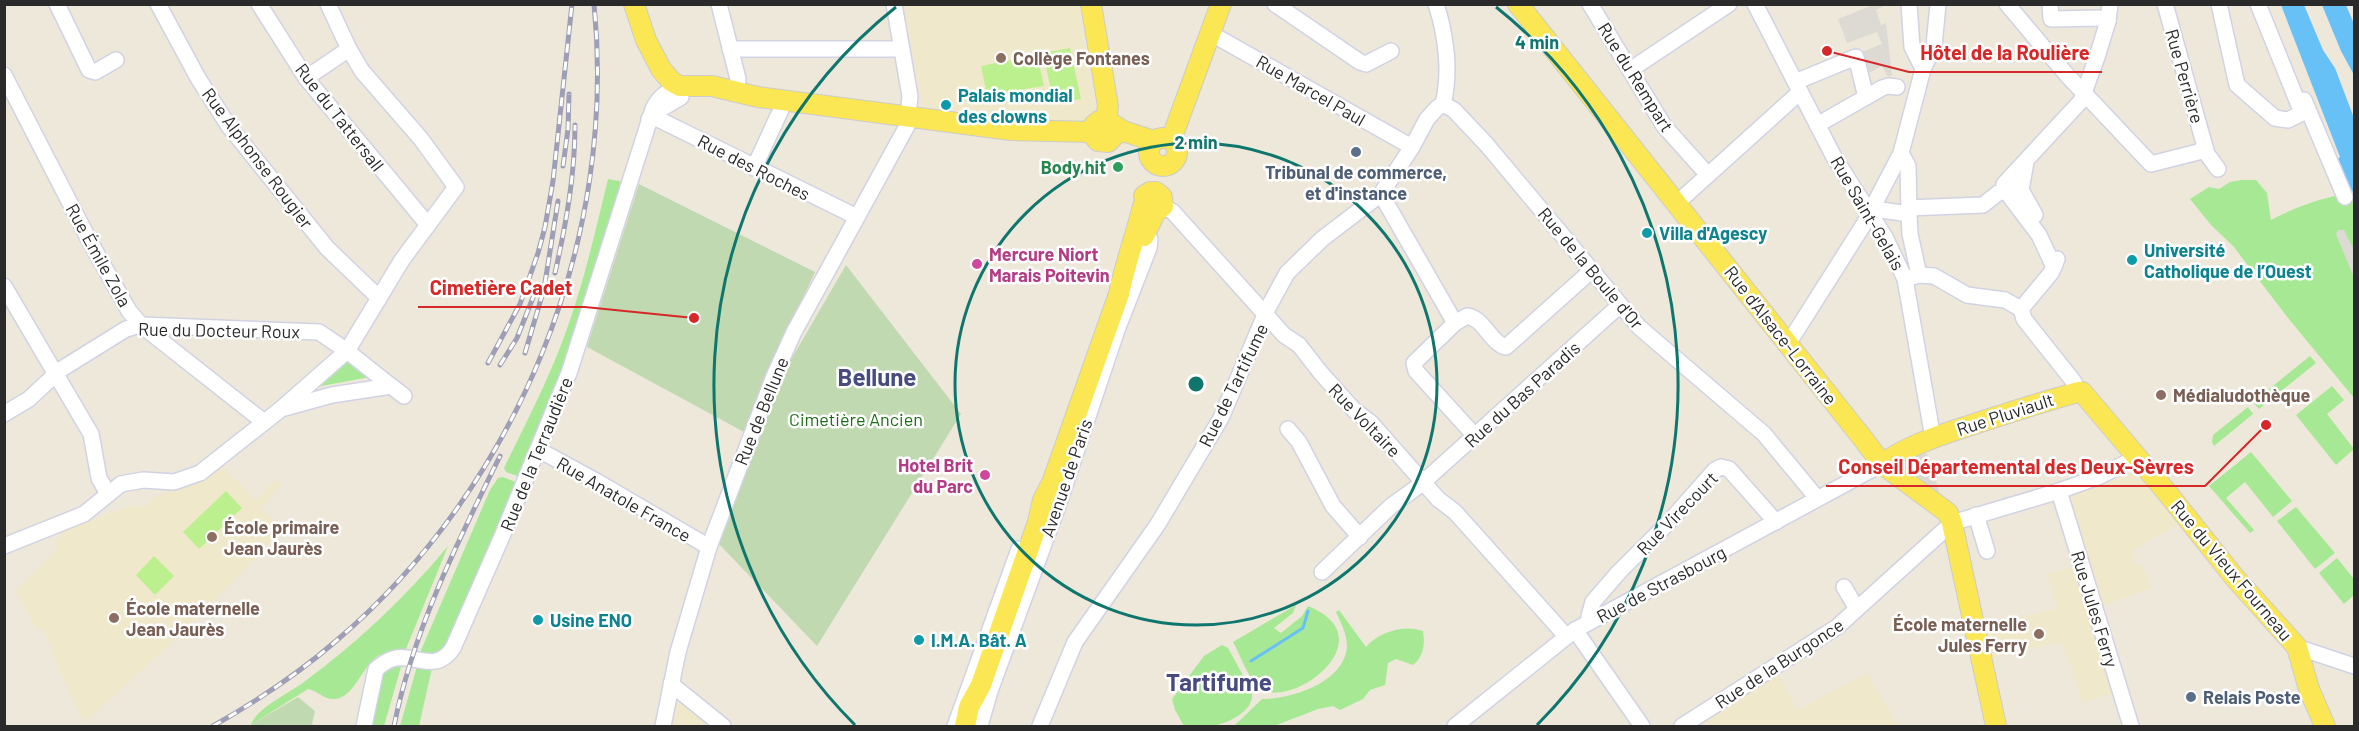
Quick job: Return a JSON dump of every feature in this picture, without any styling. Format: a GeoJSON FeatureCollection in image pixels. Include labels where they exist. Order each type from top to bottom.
{"type":"FeatureCollection","features":[{"type":"Feature","properties":{"kind":"main road"},"geometry":{"type":"LineString","coordinates":[[633,4],[633,27],[642,54],[656,79],[676,91],[758,97],[1011,130],[1106,129],[1160,153]]}},
{"type":"Feature","properties":{"kind":"main road"},"geometry":{"type":"LineString","coordinates":[[1091,4],[1108,106],[1106,129]]}},
{"type":"Feature","properties":{"kind":"main road","name":"Avenue de Paris"},"geometry":{"type":"LineString","coordinates":[[966,726],[969,707],[981,685],[1033,528],[1052,483],[1113,301],[1132,272],[1151,207],[1160,153],[1221,4]]}},
{"type":"Feature","properties":{"kind":"main road","name":"Rue d'Alsace-Lorraine"},"geometry":{"type":"LineString","coordinates":[[1518,4],[1864,440],[1890,458],[1948,513],[1952,523]]}},
{"type":"Feature","properties":{"kind":"main road"},"geometry":{"type":"LineString","coordinates":[[676,91],[712,86],[758,97]]}},
{"type":"Feature","properties":{"kind":"main road","name":"Rue Pluviault"},"geometry":{"type":"LineString","coordinates":[[1890,458],[1933,438],[2078,392]]}},
{"type":"Feature","properties":{"kind":"main road","name":"Rue du Vieux Fourneau"},"geometry":{"type":"LineString","coordinates":[[2078,392],[2088,399],[2235,578],[2297,647]]}},
{"type":"Feature","properties":{"kind":"main road"},"geometry":{"type":"LineString","coordinates":[[1952,523],[1996,726]]}},
{"type":"Feature","properties":{"kind":"main road"},"geometry":{"type":"LineString","coordinates":[[2297,647],[2309,688],[2325,726]]}},
{"type":"Feature","properties":{"kind":"street"},"geometry":{"type":"LineString","coordinates":[[57,4],[88,70],[95,72],[116,60]]}},
{"type":"Feature","properties":{"kind":"street","name":"Rue Alphonse Rougier"},"geometry":{"type":"LineString","coordinates":[[158,4],[198,78],[228,125],[327,248],[378,297]]}},
{"type":"Feature","properties":{"kind":"street","name":"Rue du Tattersall"},"geometry":{"type":"LineString","coordinates":[[259,4],[306,78],[428,225]]}},
{"type":"Feature","properties":{"kind":"street"},"geometry":{"type":"LineString","coordinates":[[5,543],[84,514],[117,487],[130,482],[174,482],[200,473],[281,409],[347,351],[378,297],[454,191],[455,183],[362,71],[328,4]]}},
{"type":"Feature","properties":{"kind":"street"},"geometry":{"type":"LineString","coordinates":[[719,4],[738,79],[737,91]]}},
{"type":"Feature","properties":{"kind":"street"},"geometry":{"type":"LineString","coordinates":[[894,4],[910,96],[909,116]]}},
{"type":"Feature","properties":{"kind":"street"},"geometry":{"type":"LineString","coordinates":[[1275,4],[1360,62],[1366,64],[1391,51]]}},
{"type":"Feature","properties":{"kind":"street"},"geometry":{"type":"LineString","coordinates":[[1436,4],[1443,33],[1446,61],[1447,77],[1443,104]]}},
{"type":"Feature","properties":{"kind":"street","name":"Rue du Rempart"},"geometry":{"type":"LineString","coordinates":[[1590,4],[1664,126],[1708,175]]}},
{"type":"Feature","properties":{"kind":"street"},"geometry":{"type":"LineString","coordinates":[[1630,70],[1729,4]]}},
{"type":"Feature","properties":{"kind":"street","name":"Rue Saint-Gelais"},"geometry":{"type":"LineString","coordinates":[[1755,4],[1834,157],[1912,277],[1933,438]]}},
{"type":"Feature","properties":{"kind":"street"},"geometry":{"type":"LineString","coordinates":[[1909,4],[1912,47],[1923,69]]}},
{"type":"Feature","properties":{"kind":"street"},"geometry":{"type":"LineString","coordinates":[[1788,344],[1870,213],[1901,153],[1915,92],[1934,45],[1938,4]]}},
{"type":"Feature","properties":{"kind":"street"},"geometry":{"type":"LineString","coordinates":[[2007,4],[2084,94]]}},
{"type":"Feature","properties":{"kind":"street"},"geometry":{"type":"LineString","coordinates":[[2054,267],[2039,235],[2005,190],[2004,184],[2081,101],[2108,21],[2110,4]]}},
{"type":"Feature","properties":{"kind":"street","name":"Rue Perrière"},"geometry":{"type":"LineString","coordinates":[[2165,4],[2205,147],[2218,169]]}},
{"type":"Feature","properties":{"kind":"street"},"geometry":{"type":"LineString","coordinates":[[2219,4],[2237,85],[2280,120],[2288,120],[2302,113],[2259,4]]}},
{"type":"Feature","properties":{"kind":"street"},"geometry":{"type":"LineString","coordinates":[[2267,4],[2318,136],[2345,197]]}},
{"type":"Feature","properties":{"kind":"street"},"geometry":{"type":"LineString","coordinates":[[2037,40],[2050,12],[2108,21]]}},
{"type":"Feature","properties":{"kind":"street","name":"Rue Marcel Paul"},"geometry":{"type":"LineString","coordinates":[[1210,33],[1412,147]]}},
{"type":"Feature","properties":{"kind":"street"},"geometry":{"type":"LineString","coordinates":[[306,78],[349,49]]}},
{"type":"Feature","properties":{"kind":"street"},"geometry":{"type":"LineString","coordinates":[[730,49],[902,49]]}},
{"type":"Feature","properties":{"kind":"street"},"geometry":{"type":"LineString","coordinates":[[1677,203],[1798,87],[1856,57],[1866,97]]}},
{"type":"Feature","properties":{"kind":"street","name":"Rue Émile Zola"},"geometry":{"type":"LineString","coordinates":[[4,75],[89,240],[129,311],[141,325],[264,422]]}},
{"type":"Feature","properties":{"kind":"street"},"geometry":{"type":"LineString","coordinates":[[1817,125],[1888,86],[1897,87]]}},
{"type":"Feature","properties":{"kind":"street","name":"Rue de la Terraudière"},"geometry":{"type":"LineString","coordinates":[[364,726],[376,669],[386,661],[398,658],[439,661],[453,648],[539,450],[569,373],[658,99],[676,91]]}},
{"type":"Feature","properties":{"kind":"street","name":"Rue Perrière"},"geometry":{"type":"LineString","coordinates":[[2084,94],[2151,164],[2198,152],[2205,147]]}},
{"type":"Feature","properties":{"kind":"street"},"geometry":{"type":"LineString","coordinates":[[754,168],[785,101]]}},
{"type":"Feature","properties":{"kind":"street","name":"Rue de Tartifume"},"geometry":{"type":"LineString","coordinates":[[1040,726],[1075,642],[1158,524],[1227,406],[1277,289],[1293,265],[1322,239],[1381,194],[1431,113],[1443,104]]}},
{"type":"Feature","properties":{"kind":"street","name":"Rue de la Boule d'Or"},"geometry":{"type":"LineString","coordinates":[[1443,104],[1454,110],[1474,130],[1619,306],[1662,348],[1764,434],[1817,498]]}},
{"type":"Feature","properties":{"kind":"street","name":"Rue de Bellune"},"geometry":{"type":"LineString","coordinates":[[663,726],[678,652],[709,548],[774,375],[794,332],[905,132],[909,116]]}},
{"type":"Feature","properties":{"kind":"street","name":"Rue des Roches"},"geometry":{"type":"LineString","coordinates":[[650,119],[657,119],[857,217]]}},
{"type":"Feature","properties":{"kind":"street"},"geometry":{"type":"LineString","coordinates":[[1901,153],[1908,166],[1912,277],[1935,276],[1967,295],[2005,300],[2021,309],[2024,319],[2074,382],[2078,392]]}},
{"type":"Feature","properties":{"kind":"street"},"geometry":{"type":"LineString","coordinates":[[2021,309],[2054,267],[2057,258],[2056,249],[2026,203],[2021,190],[2026,162]]}},
{"type":"Feature","properties":{"kind":"street"},"geometry":{"type":"LineString","coordinates":[[1870,213],[1881,210],[1908,211],[1983,205],[2005,190],[2021,190]]}},
{"type":"Feature","properties":{"kind":"street"},"geometry":{"type":"LineString","coordinates":[[1381,194],[1455,323]]}},
{"type":"Feature","properties":{"kind":"street","name":"Avenue de Paris"},"geometry":{"type":"LineString","coordinates":[[980,726],[990,691],[1058,506],[1117,330],[1149,248],[1151,207],[1135,214],[1113,301]]}},
{"type":"Feature","properties":{"kind":"street","name":"Rue Voltaire"},"geometry":{"type":"LineString","coordinates":[[1151,207],[1173,212],[1267,313],[1284,335],[1299,345],[1354,410],[1371,423],[1438,499],[1455,512],[1571,633],[1642,726]]}},
{"type":"Feature","properties":{"kind":"street"},"geometry":{"type":"LineString","coordinates":[[1475,436],[1414,367],[1417,359],[1455,323],[1467,316],[1473,317],[1499,344],[1506,347],[1591,270]]}},
{"type":"Feature","properties":{"kind":"street"},"geometry":{"type":"LineString","coordinates":[[4,286],[91,434],[99,478],[108,494]]}},
{"type":"Feature","properties":{"kind":"street","name":"Rue du Bas Paradis"},"geometry":{"type":"LineString","coordinates":[[1322,572],[1391,506],[1424,481],[1619,306]]}},
{"type":"Feature","properties":{"kind":"street","name":"Rue du Docteur Roux"},"geometry":{"type":"LineString","coordinates":[[4,414],[29,399],[55,374],[126,329],[141,325],[319,332],[404,396]]}},
{"type":"Feature","properties":{"kind":"street","name":"Avenue de Paris"},"geometry":{"type":"LineString","coordinates":[[956,726],[1033,528],[1035,494],[1043,482],[1089,367]]}},
{"type":"Feature","properties":{"kind":"street"},"geometry":{"type":"LineString","coordinates":[[281,409],[340,393],[391,386]]}},
{"type":"Feature","properties":{"kind":"street"},"geometry":{"type":"LineString","coordinates":[[1288,429],[1299,442],[1333,506],[1360,537]]}},
{"type":"Feature","properties":{"kind":"street","name":"Rue Anatole France"},"geometry":{"type":"LineString","coordinates":[[539,450],[614,491],[709,548]]}},
{"type":"Feature","properties":{"kind":"street","name":"Rue de Strasbourg"},"geometry":{"type":"LineString","coordinates":[[1455,726],[1571,633],[1890,458]]}},
{"type":"Feature","properties":{"kind":"street"},"geometry":{"type":"LineString","coordinates":[[1952,523],[2059,492],[2141,461]]}},
{"type":"Feature","properties":{"kind":"street","name":"Rue Virecourt"},"geometry":{"type":"LineString","coordinates":[[1590,622],[1589,616],[1593,602],[1715,470],[1721,467],[1730,469],[1776,522]]}},
{"type":"Feature","properties":{"kind":"street","name":"Rue Jules Ferry"},"geometry":{"type":"LineString","coordinates":[[2059,492],[2131,726]]}},
{"type":"Feature","properties":{"kind":"street"},"geometry":{"type":"LineString","coordinates":[[1976,515],[1987,551]]}},
{"type":"Feature","properties":{"kind":"street","name":"Rue de la Burgonce"},"geometry":{"type":"LineString","coordinates":[[1691,724],[1826,635],[1952,523]]}},
{"type":"Feature","properties":{"kind":"street"},"geometry":{"type":"LineString","coordinates":[[1844,587],[1857,609]]}},
{"type":"Feature","properties":{"kind":"street"},"geometry":{"type":"LineString","coordinates":[[2297,647],[2355,666]]}},
{"type":"Feature","properties":{"kind":"street"},"geometry":{"type":"LineString","coordinates":[[671,684],[723,726]]}},
{"type":"Feature","properties":{"kind":"shaded area","name":"Collège Fontanes"},"geometry":{"type":"Polygon","coordinates":[[[904,5],[1080,5],[1084,42],[1097,108],[1085,121],[1032,120],[922,106],[904,5]]]}},
{"type":"Feature","properties":{"kind":"shaded area"},"geometry":{"type":"Polygon","coordinates":[[[1873,5],[1886,5],[1876,10],[1881,25],[1886,23],[1892,75],[1888,77],[1882,66],[1865,75],[1859,53],[1882,44],[1877,32],[1847,43],[1838,19],[1873,5]]]}},
{"type":"Feature","properties":{"kind":"shaded area"},"geometry":{"type":"Polygon","coordinates":[[[2338,230],[2344,230],[2354,250],[2354,278],[2336,234],[2338,230]]]}},
{"type":"Feature","properties":{"kind":"shaded area"},"geometry":{"type":"Polygon","coordinates":[[[1925,449],[1937,484],[1941,502],[1898,464],[1925,449]]]}},
{"type":"Feature","properties":{"kind":"shaded area","name":"École maternelle Jean Jaurès"},"geometry":{"type":"Polygon","coordinates":[[[223,466],[256,501],[276,479],[282,485],[261,508],[282,530],[174,641],[84,723],[42,628],[38,631],[15,591],[57,549],[53,544],[64,530],[128,507],[138,505],[144,508],[152,498],[206,480],[223,466]]]}},
{"type":"Feature","properties":{"kind":"shaded area"},"geometry":{"type":"Polygon","coordinates":[[[2136,472],[2178,523],[2169,532],[2155,537],[2133,551],[2136,566],[2142,564],[2152,588],[2102,606],[2069,495],[2136,472]]]}},
{"type":"Feature","properties":{"kind":"shaded area","name":"École maternelle Jules Ferry"},"geometry":{"type":"Polygon","coordinates":[[[2073,567],[2113,693],[2083,703],[2062,643],[2029,648],[1989,660],[1982,626],[2056,609],[2048,574],[2073,567]]]}},
{"type":"Feature","properties":{"kind":"shaded area"},"geometry":{"type":"Polygon","coordinates":[[[1778,672],[1797,710],[1867,673],[1899,726],[1708,726],[1704,719],[1778,672]]]}},
{"type":"Feature","properties":{"kind":"shaded area"},"geometry":{"type":"Polygon","coordinates":[[[676,698],[714,726],[669,726],[676,698]]]}},
{"type":"Feature","properties":{"kind":"green space"},"geometry":{"type":"Polygon","coordinates":[[[1070,48],[1081,99],[1054,104],[1043,53],[1070,48]]]}},
{"type":"Feature","properties":{"kind":"green space"},"geometry":{"type":"Polygon","coordinates":[[[1037,55],[1044,86],[987,95],[981,66],[1037,55]]]}},
{"type":"Feature","properties":{"kind":"green space"},"geometry":{"type":"Polygon","coordinates":[[[608,179],[624,182],[574,342],[520,477],[506,472],[504,468],[546,380],[568,326],[585,271],[608,179]]]}},
{"type":"Feature","properties":{"kind":"green space"},"geometry":{"type":"Polygon","coordinates":[[[2256,180],[2267,193],[2271,220],[2311,203],[2354,192],[2354,398],[2288,318],[2233,246],[2211,225],[2190,199],[2209,187],[2219,189],[2230,182],[2256,180]]]}},
{"type":"Feature","properties":{"kind":"green space"},"geometry":{"type":"Polygon","coordinates":[[[639,184],[815,272],[770,367],[744,432],[587,347],[639,184]]]}},
{"type":"Feature","properties":{"kind":"green space","name":"Cimetière Ancien"},"geometry":{"type":"Polygon","coordinates":[[[846,265],[961,414],[817,646],[716,541],[778,382],[846,265]]]}},
{"type":"Feature","properties":{"kind":"green space"},"geometry":{"type":"Polygon","coordinates":[[[2310,356],[2316,363],[2259,409],[2253,402],[2310,356]]]}},
{"type":"Feature","properties":{"kind":"green space"},"geometry":{"type":"Polygon","coordinates":[[[347,360],[370,377],[316,387],[347,360]]]}},
{"type":"Feature","properties":{"kind":"green space"},"geometry":{"type":"Polygon","coordinates":[[[2332,386],[2344,400],[2327,414],[2354,449],[2336,465],[2296,415],[2332,386]]]}},
{"type":"Feature","properties":{"kind":"green space"},"geometry":{"type":"Polygon","coordinates":[[[2248,407],[2253,414],[2214,446],[2213,435],[2248,407]]]}},
{"type":"Feature","properties":{"kind":"green space"},"geometry":{"type":"Polygon","coordinates":[[[2251,452],[2292,501],[2273,517],[2245,482],[2226,498],[2254,530],[2250,533],[2209,486],[2251,452]]]}},
{"type":"Feature","properties":{"kind":"green space"},"geometry":{"type":"Polygon","coordinates":[[[503,477],[518,483],[445,648],[430,656],[419,655],[490,490],[498,478],[503,477]]]}},
{"type":"Feature","properties":{"kind":"green space"},"geometry":{"type":"Polygon","coordinates":[[[226,491],[242,508],[199,549],[183,532],[226,491]]]}},
{"type":"Feature","properties":{"kind":"green space"},"geometry":{"type":"Polygon","coordinates":[[[2296,507],[2335,553],[2315,569],[2277,521],[2296,507]]]}},
{"type":"Feature","properties":{"kind":"green space"},"geometry":{"type":"Polygon","coordinates":[[[448,546],[406,649],[378,656],[367,667],[353,688],[342,697],[328,698],[308,689],[251,725],[266,707],[304,682],[362,635],[415,584],[448,546]]]}},
{"type":"Feature","properties":{"kind":"green space"},"geometry":{"type":"Polygon","coordinates":[[[154,556],[174,576],[155,595],[136,575],[154,556]]]}},
{"type":"Feature","properties":{"kind":"green space"},"geometry":{"type":"Polygon","coordinates":[[[2337,558],[2354,579],[2354,595],[2344,604],[2319,573],[2337,558]]]}},
{"type":"Feature","properties":{"kind":"green space"},"geometry":{"type":"Polygon","coordinates":[[[1296,605],[1293,613],[1274,628],[1281,633],[1302,616],[1308,606],[1330,620],[1339,635],[1337,652],[1327,667],[1311,680],[1294,689],[1276,692],[1262,689],[1249,674],[1233,642],[1296,605]]]}},
{"type":"Feature","properties":{"kind":"green space"},"geometry":{"type":"Polygon","coordinates":[[[1339,610],[1366,647],[1377,637],[1392,631],[1408,628],[1423,631],[1422,654],[1413,665],[1396,659],[1388,663],[1385,685],[1370,690],[1363,699],[1340,710],[1333,706],[1318,709],[1274,726],[1234,726],[1262,699],[1301,692],[1326,679],[1337,670],[1344,660],[1347,647],[1345,633],[1336,612],[1339,610]]]}},
{"type":"Feature","properties":{"kind":"green space"},"geometry":{"type":"Polygon","coordinates":[[[1222,645],[1228,648],[1251,690],[1250,703],[1241,714],[1220,724],[1206,727],[1184,726],[1172,699],[1204,656],[1222,645]]]}},
{"type":"Feature","properties":{"kind":"green space"},"geometry":{"type":"Polygon","coordinates":[[[397,661],[401,667],[384,726],[371,726],[380,674],[397,661]]]}},
{"type":"Feature","properties":{"kind":"green space"},"geometry":{"type":"Polygon","coordinates":[[[418,663],[432,668],[419,726],[400,726],[418,663]]]}},
{"type":"Feature","properties":{"kind":"green space"},"geometry":{"type":"Polygon","coordinates":[[[298,697],[315,711],[312,724],[315,726],[249,726],[298,697]]]}},
{"type":"Feature","properties":{"kind":"water"},"geometry":{"type":"Polygon","coordinates":[[[2281,5],[2304,5],[2323,50],[2335,68],[2354,118],[2354,195],[2337,159],[2340,157],[2281,5]]]}},
{"type":"Feature","properties":{"kind":"water"},"geometry":{"type":"Polygon","coordinates":[[[2322,5],[2346,5],[2354,24],[2354,75],[2341,51],[2322,5]]]}},
{"type":"Feature","properties":{"kind":"waterway"},"geometry":{"type":"LineString","coordinates":[[1251,661],[1303,628],[1308,611]]}},
{"type":"Feature","properties":{"kind":"railway"},"geometry":{"type":"LineString","coordinates":[[488,363],[520,304],[545,227],[553,181],[572,4]]}},
{"type":"Feature","properties":{"kind":"railway"},"geometry":{"type":"LineString","coordinates":[[213,726],[261,697],[307,665],[336,641],[400,579],[456,510],[504,434],[542,354],[571,269],[589,182],[597,93],[594,4]]}},
{"type":"Feature","properties":{"kind":"railway"},"geometry":{"type":"LineString","coordinates":[[563,166],[568,129],[569,94]]}},
{"type":"Feature","properties":{"kind":"railway"},"geometry":{"type":"LineString","coordinates":[[555,273],[569,199],[575,125]]}},
{"type":"Feature","properties":{"kind":"railway"},"geometry":{"type":"LineString","coordinates":[[525,353],[544,289],[558,201]]}},
{"type":"Feature","properties":{"kind":"railway"},"geometry":{"type":"LineString","coordinates":[[500,365],[517,338],[534,295]]}},
{"type":"Feature","properties":{"kind":"railway"},"geometry":{"type":"LineString","coordinates":[[394,726],[413,656],[438,588],[500,456]]}},
{"type":"Feature","properties":{"kind":"place","name":"Hôtel de la Roulière"},"geometry":{"type":"Point","coordinates":[1827,51]}},
{"type":"Feature","properties":{"kind":"place","name":"Collège Fontanes"},"geometry":{"type":"Point","coordinates":[1001,58]}},
{"type":"Feature","properties":{"kind":"place","name":"Palais mondial des clowns"},"geometry":{"type":"Point","coordinates":[946,105]}},
{"type":"Feature","properties":{"kind":"place","name":"Tribunal de commerce, et d'instance"},"geometry":{"type":"Point","coordinates":[1356,152]}},
{"type":"Feature","properties":{"kind":"place","name":"Body hit"},"geometry":{"type":"Point","coordinates":[1118,167]}},
{"type":"Feature","properties":{"kind":"place","name":"Villa d'Agescy"},"geometry":{"type":"Point","coordinates":[1647,233]}},
{"type":"Feature","properties":{"kind":"place","name":"Université Catholique de l’Ouest"},"geometry":{"type":"Point","coordinates":[2132,260]}},
{"type":"Feature","properties":{"kind":"place","name":"Mercure Niort Marais Poitevin"},"geometry":{"type":"Point","coordinates":[977,264]}},
{"type":"Feature","properties":{"kind":"place","name":"Cimetière Cadet"},"geometry":{"type":"Point","coordinates":[694,318]}},
{"type":"Feature","properties":{"kind":"place","name":"Médialudothèque"},"geometry":{"type":"Point","coordinates":[2161,395]}},
{"type":"Feature","properties":{"kind":"place","name":"Conseil Départemental des Deux-Sèvres"},"geometry":{"type":"Point","coordinates":[2266,425]}},
{"type":"Feature","properties":{"kind":"place","name":"Hotel Brit du Parc"},"geometry":{"type":"Point","coordinates":[985,475]}},
{"type":"Feature","properties":{"kind":"place","name":"École primaire Jean Jaurès"},"geometry":{"type":"Point","coordinates":[212,537]}},
{"type":"Feature","properties":{"kind":"place","name":"École maternelle Jean Jaurès"},"geometry":{"type":"Point","coordinates":[114,618]}},
{"type":"Feature","properties":{"kind":"place","name":"Usine ENO"},"geometry":{"type":"Point","coordinates":[538,620]}},
{"type":"Feature","properties":{"kind":"place","name":"École maternelle Jules Ferry"},"geometry":{"type":"Point","coordinates":[2039,634]}},
{"type":"Feature","properties":{"kind":"place","name":"I.M.A. Bât. A"},"geometry":{"type":"Point","coordinates":[919,640]}},
{"type":"Feature","properties":{"kind":"place","name":"Relais Poste"},"geometry":{"type":"Point","coordinates":[2191,697]}},
{"type":"Feature","properties":{"kind":"district","name":"Bellune"},"geometry":{"type":"Point","coordinates":[877,376]}},
{"type":"Feature","properties":{"kind":"district","name":"Tartifume"},"geometry":{"type":"Point","coordinates":[1219,681]}}]}
